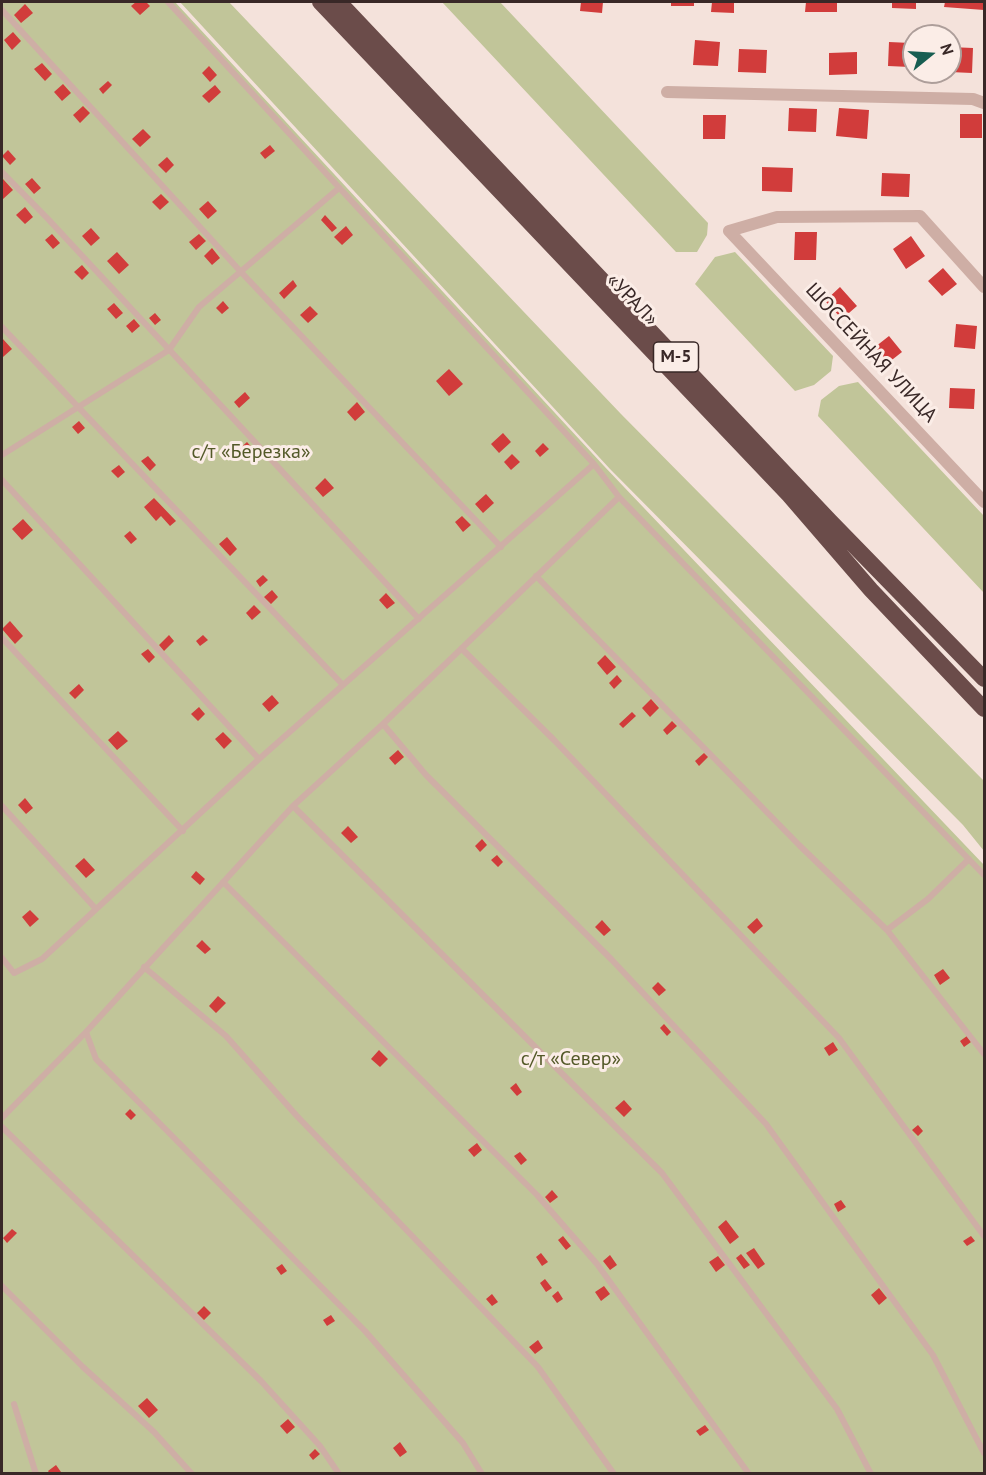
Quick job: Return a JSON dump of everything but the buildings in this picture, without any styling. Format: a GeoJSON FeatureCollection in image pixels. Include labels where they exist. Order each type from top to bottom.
{"type":"FeatureCollection","features":[{"type":"Feature","properties":{"kind":"highway","name":"«УРАЛ»"},"geometry":{"type":"LineString","coordinates":[[320,2],[789,495],[871,590],[984,709]]}},
{"type":"Feature","properties":{"kind":"highway","name":"«УРАЛ»"},"geometry":{"type":"LineString","coordinates":[[339,2],[830,521],[984,679]]}},
{"type":"Feature","properties":{"kind":"street"},"geometry":{"type":"LineString","coordinates":[[667,92],[974,99],[984,103]]}},
{"type":"Feature","properties":{"kind":"street","name":"ШОССЕЙНАЯ УЛИЦА"},"geometry":{"type":"LineString","coordinates":[[984,287],[920,216],[777,217],[729,231],[984,502]]}},
{"type":"Feature","properties":{"kind":"lane"},"geometry":{"type":"LineString","coordinates":[[168,2],[594,464],[619,497],[984,875]]}},
{"type":"Feature","properties":{"kind":"lane"},"geometry":{"type":"LineString","coordinates":[[2,10],[241,272],[501,547]]}},
{"type":"Feature","properties":{"kind":"lane"},"geometry":{"type":"LineString","coordinates":[[2,172],[419,619]]}},
{"type":"Feature","properties":{"kind":"lane"},"geometry":{"type":"LineString","coordinates":[[2,455],[169,350],[199,308],[339,188]]}},
{"type":"Feature","properties":{"kind":"lane"},"geometry":{"type":"LineString","coordinates":[[2,327],[343,685]]}},
{"type":"Feature","properties":{"kind":"lane"},"geometry":{"type":"LineString","coordinates":[[2,958],[14,973],[42,958],[259,759],[594,464]]}},
{"type":"Feature","properties":{"kind":"lane"},"geometry":{"type":"LineString","coordinates":[[2,480],[259,759]]}},
{"type":"Feature","properties":{"kind":"lane"},"geometry":{"type":"LineString","coordinates":[[2,1118],[86,1032],[293,806],[383,724],[619,497]]}},
{"type":"Feature","properties":{"kind":"lane"},"geometry":{"type":"LineString","coordinates":[[536,576],[799,845],[887,930],[984,1054]]}},
{"type":"Feature","properties":{"kind":"lane"},"geometry":{"type":"LineString","coordinates":[[2,638],[183,831]]}},
{"type":"Feature","properties":{"kind":"lane"},"geometry":{"type":"LineString","coordinates":[[462,649],[554,740],[839,1038],[984,1236]]}},
{"type":"Feature","properties":{"kind":"lane"},"geometry":{"type":"LineString","coordinates":[[383,724],[426,775],[612,960],[766,1124],[933,1355],[984,1453]]}},
{"type":"Feature","properties":{"kind":"lane"},"geometry":{"type":"LineString","coordinates":[[2,806],[96,909]]}},
{"type":"Feature","properties":{"kind":"lane"},"geometry":{"type":"LineString","coordinates":[[293,806],[662,1173],[837,1409],[872,1473]]}},
{"type":"Feature","properties":{"kind":"lane"},"geometry":{"type":"LineString","coordinates":[[887,930],[928,898],[969,859]]}},
{"type":"Feature","properties":{"kind":"lane"},"geometry":{"type":"LineString","coordinates":[[223,882],[313,969],[375,1037],[537,1195],[597,1264],[748,1473]]}},
{"type":"Feature","properties":{"kind":"lane"},"geometry":{"type":"LineString","coordinates":[[144,968],[226,1036],[296,1115],[538,1367],[614,1473]]}},
{"type":"Feature","properties":{"kind":"lane"},"geometry":{"type":"LineString","coordinates":[[86,1032],[96,1059],[365,1331],[463,1443],[482,1473]]}},
{"type":"Feature","properties":{"kind":"lane"},"geometry":{"type":"LineString","coordinates":[[2,1127],[261,1381],[320,1446],[339,1473]]}},
{"type":"Feature","properties":{"kind":"lane"},"geometry":{"type":"LineString","coordinates":[[2,1286],[83,1367],[154,1432],[192,1473]]}},
{"type":"Feature","properties":{"kind":"lane"},"geometry":{"type":"LineString","coordinates":[[14,1404],[36,1473]]}},
{"type":"Feature","properties":{"kind":"green space","name":"с/т «Север»"},"geometry":{"type":"Polygon","coordinates":[[[2,2],[175,2],[604,466],[984,865],[984,1473],[2,1474],[2,2]]]}},
{"type":"Feature","properties":{"kind":"green space"},"geometry":{"type":"Polygon","coordinates":[[[180,2],[229,2],[621,414],[984,781],[984,851],[963,825],[610,469],[180,2]]]}},
{"type":"Feature","properties":{"kind":"green space"},"geometry":{"type":"Polygon","coordinates":[[[442,2],[500,2],[708,223],[707,235],[697,252],[676,252],[442,2]]]}},
{"type":"Feature","properties":{"kind":"green space"},"geometry":{"type":"Polygon","coordinates":[[[735,252],[833,356],[831,371],[814,385],[795,391],[695,284],[715,257],[735,252]]]}},
{"type":"Feature","properties":{"kind":"green space"},"geometry":{"type":"Polygon","coordinates":[[[858,382],[984,516],[984,593],[818,416],[821,400],[839,386],[858,382]]]}},
{"type":"Feature","properties":{"kind":"park label","name":"с/т «Березка»"},"geometry":{"type":"Point","coordinates":[251,452]}}]}
